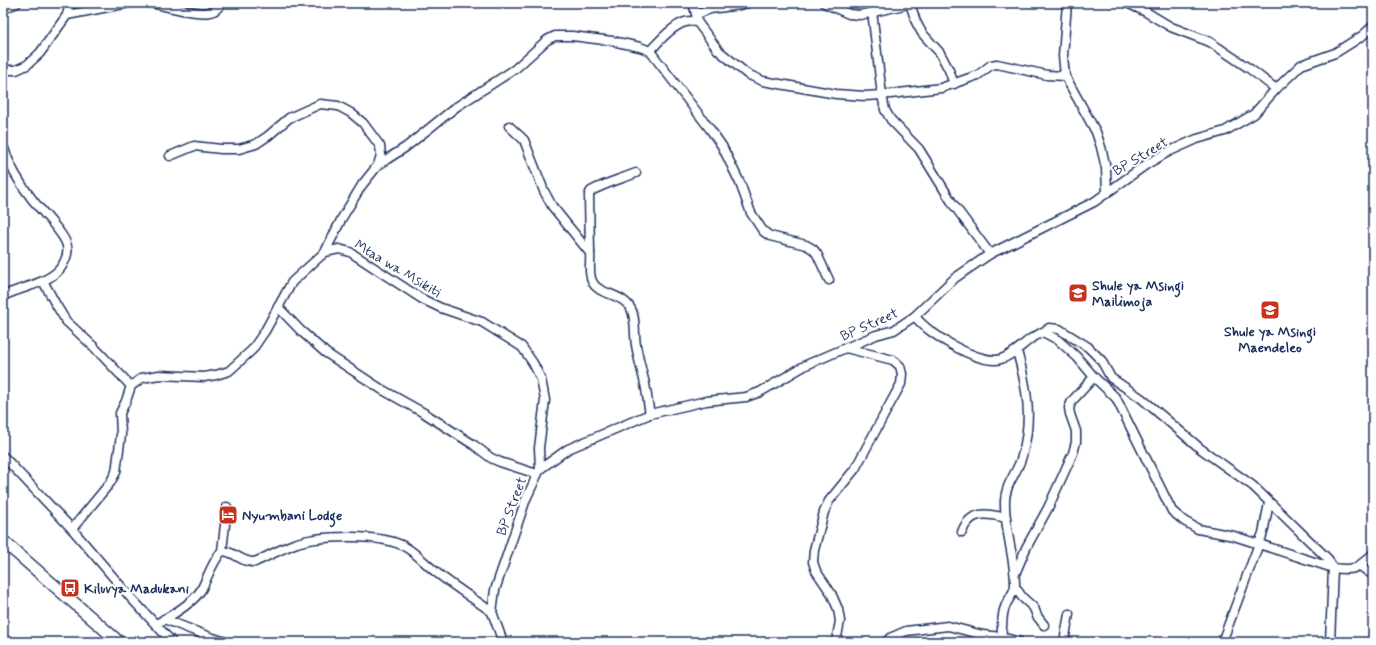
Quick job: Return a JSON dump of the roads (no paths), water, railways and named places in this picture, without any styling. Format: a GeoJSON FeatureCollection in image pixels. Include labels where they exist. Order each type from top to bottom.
{"type":"FeatureCollection","features":[{"type":"Feature","properties":{"kind":"highway"},"geometry":{"type":"LineString","coordinates":[[3,541],[119,642]]}},
{"type":"Feature","properties":{"kind":"street"},"geometry":{"type":"LineString","coordinates":[[3,9],[17,3]]}},
{"type":"Feature","properties":{"kind":"street"},"geometry":{"type":"LineString","coordinates":[[3,70],[16,70],[26,65],[40,53],[67,15],[70,3]]}},
{"type":"Feature","properties":{"kind":"street"},"geometry":{"type":"LineString","coordinates":[[67,15],[129,3]]}},
{"type":"Feature","properties":{"kind":"street"},"geometry":{"type":"LineString","coordinates":[[150,3],[195,12],[211,12],[222,3]]}},
{"type":"Feature","properties":{"kind":"street"},"geometry":{"type":"LineString","coordinates":[[697,14],[710,9],[740,6],[747,3]]}},
{"type":"Feature","properties":{"kind":"street"},"geometry":{"type":"LineString","coordinates":[[824,3],[849,14],[860,15],[911,3],[916,22],[922,32],[940,53],[949,70],[954,84]]}},
{"type":"Feature","properties":{"kind":"street"},"geometry":{"type":"LineString","coordinates":[[1067,3],[1062,56],[1065,76],[1096,132],[1106,168],[1107,192]]}},
{"type":"Feature","properties":{"kind":"street"},"geometry":{"type":"LineString","coordinates":[[1127,3],[1171,27],[1210,42],[1250,69],[1276,89]]}},
{"type":"Feature","properties":{"kind":"street"},"geometry":{"type":"LineString","coordinates":[[694,4],[710,9]]}},
{"type":"Feature","properties":{"kind":"street"},"geometry":{"type":"LineString","coordinates":[[694,4],[698,23]]}},
{"type":"Feature","properties":{"kind":"street"},"geometry":{"type":"LineString","coordinates":[[872,12],[882,95],[886,110],[891,120],[919,149],[953,204],[990,254]]}},
{"type":"Feature","properties":{"kind":"street"},"geometry":{"type":"LineString","coordinates":[[650,51],[662,38],[681,23],[688,20],[693,20],[698,23],[718,50],[747,74],[763,81],[836,94],[865,96],[941,88],[978,75],[991,65],[996,64],[1047,75],[1065,76]]}},
{"type":"Feature","properties":{"kind":"street","name":"BP Street"},"geometry":{"type":"LineString","coordinates":[[503,642],[492,612],[495,590],[526,499],[539,472],[568,449],[650,414],[706,401],[746,397],[760,392],[806,365],[876,335],[894,330],[915,316],[955,278],[990,254],[1077,212],[1094,202],[1147,164],[1197,139],[1225,131],[1254,114],[1276,89],[1301,65],[1335,53],[1362,36],[1373,26]]}},
{"type":"Feature","properties":{"kind":"street"},"geometry":{"type":"LineString","coordinates":[[72,529],[110,483],[116,472],[121,435],[120,413],[131,386],[142,378],[159,375],[204,377],[229,371],[252,350],[292,282],[325,252],[342,218],[362,185],[378,165],[406,146],[456,107],[515,69],[546,40],[555,36],[572,36],[612,41],[640,47],[650,51],[722,146],[740,183],[751,213],[763,231],[770,236],[813,248],[829,280]]}},
{"type":"Feature","properties":{"kind":"street"},"geometry":{"type":"LineString","coordinates":[[170,156],[194,146],[221,149],[239,148],[256,144],[289,118],[320,104],[338,106],[351,113],[363,123],[380,146],[381,155],[378,165]]}},
{"type":"Feature","properties":{"kind":"street"},"geometry":{"type":"LineString","coordinates":[[509,126],[524,140],[544,191],[552,206],[590,253]]}},
{"type":"Feature","properties":{"kind":"street"},"geometry":{"type":"LineString","coordinates":[[3,146],[14,170],[31,198],[62,235],[67,245],[67,254],[64,264],[58,271],[43,281],[3,296]]}},
{"type":"Feature","properties":{"kind":"street"},"geometry":{"type":"LineString","coordinates":[[636,173],[603,185],[591,191],[589,195],[591,262],[589,271],[596,288],[619,297],[627,304],[632,312],[636,345],[646,385],[650,414]]}},
{"type":"Feature","properties":{"kind":"street","name":"Mtaa wa Msikiti"},"geometry":{"type":"LineString","coordinates":[[325,252],[339,250],[350,252],[422,299],[441,308],[482,322],[522,347],[533,362],[541,379],[545,400],[539,448],[539,472]]}},
{"type":"Feature","properties":{"kind":"street"},"geometry":{"type":"LineString","coordinates":[[43,281],[66,321],[94,346],[131,386]]}},
{"type":"Feature","properties":{"kind":"street"},"geometry":{"type":"LineString","coordinates":[[278,307],[301,331],[326,353],[375,385],[424,413],[474,445],[491,458],[500,462],[539,472]]}},
{"type":"Feature","properties":{"kind":"street"},"geometry":{"type":"LineString","coordinates":[[915,316],[919,322],[944,341],[975,356],[992,360],[1000,359],[1017,351],[1030,339],[1049,328],[1059,329],[1088,346],[1101,360],[1112,378],[1141,398],[1201,450],[1253,486],[1328,559],[1333,568],[1330,642]]}},
{"type":"Feature","properties":{"kind":"street"},"geometry":{"type":"LineString","coordinates":[[1043,332],[1058,340],[1077,357],[1094,378],[1116,398],[1172,511],[1184,521],[1198,529],[1234,536],[1259,543],[1333,568],[1349,570],[1360,566],[1373,554]]}},
{"type":"Feature","properties":{"kind":"street"},"geometry":{"type":"LineString","coordinates":[[836,642],[840,621],[838,609],[831,593],[816,571],[813,562],[814,550],[824,512],[829,501],[855,469],[901,384],[902,374],[900,366],[893,360],[846,348]]}},
{"type":"Feature","properties":{"kind":"street"},"geometry":{"type":"LineString","coordinates":[[1017,351],[1023,370],[1028,399],[1029,423],[1022,457],[1008,485],[1005,499],[1006,518],[1016,588],[1022,597],[1034,608],[1037,616],[1044,625]]}},
{"type":"Feature","properties":{"kind":"street"},"geometry":{"type":"LineString","coordinates":[[1015,575],[1026,548],[1048,508],[1073,453],[1076,442],[1076,431],[1069,408],[1072,401],[1094,378]]}},
{"type":"Feature","properties":{"kind":"street"},"geometry":{"type":"LineString","coordinates":[[3,456],[72,529],[131,598],[172,642]]}},
{"type":"Feature","properties":{"kind":"street"},"geometry":{"type":"LineString","coordinates":[[1222,642],[1263,533],[1270,503]]}},
{"type":"Feature","properties":{"kind":"street"},"geometry":{"type":"LineString","coordinates":[[156,624],[191,601],[200,591],[216,557],[222,551],[227,507]]}},
{"type":"Feature","properties":{"kind":"street"},"geometry":{"type":"LineString","coordinates":[[962,532],[965,524],[974,516],[990,514],[1006,518]]}},
{"type":"Feature","properties":{"kind":"street"},"geometry":{"type":"LineString","coordinates":[[222,551],[228,551],[239,559],[249,563],[256,562],[294,544],[311,539],[345,537],[381,539],[408,548],[438,574],[492,612]]}},
{"type":"Feature","properties":{"kind":"street"},"geometry":{"type":"LineString","coordinates":[[1360,566],[1373,575]]}},
{"type":"Feature","properties":{"kind":"street"},"geometry":{"type":"LineString","coordinates":[[1001,637],[1004,606],[1016,588]]}},
{"type":"Feature","properties":{"kind":"street"},"geometry":{"type":"LineString","coordinates":[[1064,642],[1069,614]]}},
{"type":"Feature","properties":{"kind":"street"},"geometry":{"type":"LineString","coordinates":[[164,620],[226,642]]}},
{"type":"Feature","properties":{"kind":"street"},"geometry":{"type":"LineString","coordinates":[[886,642],[890,638],[906,631],[948,626],[1020,642]]}},
{"type":"Feature","properties":{"kind":"place","name":"Shule ya Msingi Mailimoja"},"geometry":{"type":"Point","coordinates":[1078,293]}},
{"type":"Feature","properties":{"kind":"place","name":"Shule ya Msingi Maendeleo"},"geometry":{"type":"Point","coordinates":[1270,310]}},
{"type":"Feature","properties":{"kind":"place","name":"Nyumbani Lodge"},"geometry":{"type":"Point","coordinates":[228,515]}},
{"type":"Feature","properties":{"kind":"place","name":"Kiluvya Madukani"},"geometry":{"type":"Point","coordinates":[70,588]}}]}
